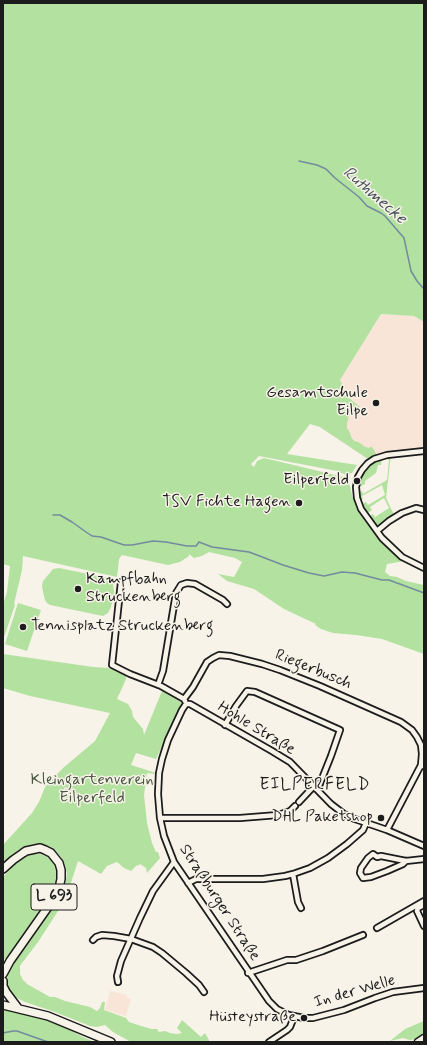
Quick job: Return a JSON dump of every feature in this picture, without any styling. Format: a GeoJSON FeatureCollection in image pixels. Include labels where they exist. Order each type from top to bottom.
{"type":"FeatureCollection","features":[{"type":"Feature","properties":{"kind":"main road","name":"L 693"},"geometry":{"type":"LineString","coordinates":[[3,869],[26,851],[40,848],[51,853],[56,858],[61,870],[61,879],[55,897],[10,961],[3,973],[3,978]]}},
{"type":"Feature","properties":{"kind":"main road","name":"L 693"},"geometry":{"type":"LineString","coordinates":[[3,969],[10,961]]}},
{"type":"Feature","properties":{"kind":"main road"},"geometry":{"type":"LineString","coordinates":[[3,981],[3,986],[6,992],[18,1008]]}},
{"type":"Feature","properties":{"kind":"main road"},"geometry":{"type":"LineString","coordinates":[[3,1005],[48,1016],[111,1042]]}},
{"type":"Feature","properties":{"kind":"main road"},"geometry":{"type":"LineString","coordinates":[[418,1042],[424,1038]]}},
{"type":"Feature","properties":{"kind":"street"},"geometry":{"type":"LineString","coordinates":[[424,451],[382,456],[371,461],[362,470],[358,477],[356,487],[358,502],[362,512],[382,538],[402,558],[424,568]]}},
{"type":"Feature","properties":{"kind":"street"},"geometry":{"type":"LineString","coordinates":[[377,531],[402,513],[416,508],[424,510]]}},
{"type":"Feature","properties":{"kind":"street","name":"Hohle Straße"},"geometry":{"type":"LineString","coordinates":[[121,582],[112,665],[158,685],[290,762],[331,804],[344,814],[424,846]]}},
{"type":"Feature","properties":{"kind":"street"},"geometry":{"type":"LineString","coordinates":[[158,685],[164,664],[176,593],[181,585],[187,583],[195,584],[223,600],[227,604]]}},
{"type":"Feature","properties":{"kind":"street","name":"Riegerbusch"},"geometry":{"type":"LineString","coordinates":[[185,702],[207,662],[219,655],[230,656],[262,664],[320,686],[402,722],[412,730],[421,745],[423,766]]}},
{"type":"Feature","properties":{"kind":"street"},"geometry":{"type":"LineString","coordinates":[[225,725],[247,691],[255,692],[340,730],[319,786],[299,802]]}},
{"type":"Feature","properties":{"kind":"street","name":"Straßburger Straße"},"geometry":{"type":"LineString","coordinates":[[185,702],[168,740],[162,759],[158,780],[160,818],[164,836],[174,862],[248,973],[269,1001],[283,1013]]}},
{"type":"Feature","properties":{"kind":"street"},"geometry":{"type":"LineString","coordinates":[[387,830],[423,766]]}},
{"type":"Feature","properties":{"kind":"street"},"geometry":{"type":"LineString","coordinates":[[160,818],[240,818],[278,815],[290,811],[295,806]]}},
{"type":"Feature","properties":{"kind":"street"},"geometry":{"type":"LineString","coordinates":[[188,883],[196,879],[263,879],[293,874],[328,858],[363,830],[366,823]]}},
{"type":"Feature","properties":{"kind":"street"},"geometry":{"type":"LineString","coordinates":[[406,861],[403,864],[371,877],[363,878],[360,873],[361,868],[373,854],[376,857],[381,856],[406,861],[424,858]]}},
{"type":"Feature","properties":{"kind":"street"},"geometry":{"type":"LineString","coordinates":[[118,982],[117,976],[119,967],[140,918],[153,891],[174,862]]}},
{"type":"Feature","properties":{"kind":"street"},"geometry":{"type":"LineString","coordinates":[[293,874],[298,902],[301,908]]}},
{"type":"Feature","properties":{"kind":"street"},"geometry":{"type":"LineString","coordinates":[[377,928],[424,901]]}},
{"type":"Feature","properties":{"kind":"street"},"geometry":{"type":"LineString","coordinates":[[424,905],[417,909],[424,926]]}},
{"type":"Feature","properties":{"kind":"street"},"geometry":{"type":"LineString","coordinates":[[93,940],[102,935],[131,939],[153,947],[162,953],[204,992]]}},
{"type":"Feature","properties":{"kind":"street"},"geometry":{"type":"LineString","coordinates":[[248,973],[287,960],[296,960],[363,935]]}},
{"type":"Feature","properties":{"kind":"street","name":"In der Welle"},"geometry":{"type":"LineString","coordinates":[[283,1013],[294,1017],[309,1018],[344,1010],[393,992],[424,988]]}},
{"type":"Feature","properties":{"kind":"street"},"geometry":{"type":"LineString","coordinates":[[269,1042],[287,1030],[294,1017]]}},
{"type":"Feature","properties":{"kind":"shaded area","name":"Gesamtschule Eilpe"},"geometry":{"type":"Polygon","coordinates":[[[381,314],[414,316],[424,322],[424,448],[392,450],[377,454],[371,461],[318,426],[340,380],[381,314]]]}},
{"type":"Feature","properties":{"kind":"shaded area"},"geometry":{"type":"Polygon","coordinates":[[[110,991],[127,995],[127,998],[131,999],[126,1016],[105,1010],[110,991]]]}},
{"type":"Feature","properties":{"kind":"green space"},"geometry":{"type":"Polygon","coordinates":[[[3,3],[424,3],[424,322],[414,316],[381,314],[340,380],[350,399],[360,407],[359,408],[356,405],[353,408],[352,407],[348,413],[347,429],[355,442],[356,441],[369,448],[372,447],[378,457],[382,456],[381,465],[378,465],[376,473],[365,481],[365,484],[356,489],[358,477],[371,461],[320,427],[310,424],[287,454],[357,465],[352,473],[346,475],[337,471],[259,456],[251,464],[254,467],[257,461],[264,458],[348,478],[357,510],[384,544],[404,561],[387,564],[385,572],[390,576],[424,585],[424,654],[382,639],[333,633],[321,629],[315,625],[316,624],[284,609],[254,589],[227,581],[218,574],[234,577],[242,562],[235,558],[209,552],[194,558],[189,554],[189,556],[180,562],[168,565],[122,555],[119,559],[117,577],[23,556],[22,570],[15,605],[3,640],[3,605],[7,592],[10,566],[3,564],[3,3]]]}},
{"type":"Feature","properties":{"kind":"green space"},"geometry":{"type":"Polygon","coordinates":[[[391,454],[386,498],[395,517],[377,531],[367,518],[373,514],[375,517],[389,508],[384,498],[370,507],[372,510],[365,515],[359,506],[366,502],[368,505],[385,495],[382,485],[362,496],[363,499],[358,502],[356,493],[362,491],[363,494],[387,480],[389,460],[387,459],[387,455],[391,454]]]}},
{"type":"Feature","properties":{"kind":"green space","name":"Kampfbahn Struckenberg"},"geometry":{"type":"Polygon","coordinates":[[[59,568],[111,579],[113,582],[114,593],[108,613],[103,616],[50,605],[47,603],[43,592],[43,581],[53,569],[59,568]]]}},
{"type":"Feature","properties":{"kind":"green space","name":"Tennisplatz Struckenberg"},"geometry":{"type":"Polygon","coordinates":[[[18,603],[41,610],[27,651],[5,644],[18,603]]]}},
{"type":"Feature","properties":{"kind":"green space","name":"Kleingartenverein Eilperfeld"},"geometry":{"type":"Polygon","coordinates":[[[3,654],[108,668],[126,676],[117,699],[128,704],[132,711],[133,717],[143,729],[144,735],[162,691],[182,703],[156,759],[136,753],[131,765],[156,773],[147,773],[144,795],[147,823],[152,843],[160,858],[147,873],[146,868],[140,864],[131,871],[124,868],[117,862],[107,866],[101,874],[78,861],[67,895],[38,942],[20,966],[20,974],[23,980],[27,984],[50,997],[55,997],[90,1007],[97,1011],[102,1002],[105,1002],[104,1010],[126,1018],[129,1022],[152,1029],[157,1029],[159,1032],[165,1031],[177,1034],[182,1033],[177,1028],[182,1020],[201,1037],[205,1033],[209,1042],[131,1042],[113,1032],[105,1025],[97,1027],[90,1026],[25,1002],[15,997],[8,990],[8,972],[64,891],[67,874],[61,857],[55,850],[38,844],[30,845],[18,850],[3,864],[3,845],[32,813],[39,802],[45,787],[63,768],[95,741],[110,713],[30,696],[3,688],[3,654]]]}},
{"type":"Feature","properties":{"kind":"green space"},"geometry":{"type":"Polygon","coordinates":[[[32,854],[47,856],[54,862],[56,879],[51,892],[44,903],[18,942],[3,961],[3,877],[17,862],[32,854]]]}},
{"type":"Feature","properties":{"kind":"green space"},"geometry":{"type":"Polygon","coordinates":[[[3,1005],[48,1016],[79,1035],[94,1042],[3,1042],[3,1005]]]}},
{"type":"Feature","properties":{"kind":"green space"},"geometry":{"type":"Polygon","coordinates":[[[424,1021],[424,1038],[410,1040],[403,1038],[390,1041],[405,1029],[424,1021]]]}},
{"type":"Feature","properties":{"kind":"waterway","name":"Ruthmecke"},"geometry":{"type":"LineString","coordinates":[[299,161],[317,165],[326,169],[359,197],[367,206],[385,216],[404,238],[411,271],[424,289]]}},
{"type":"Feature","properties":{"kind":"waterway"},"geometry":{"type":"LineString","coordinates":[[53,515],[60,515],[92,536],[101,537],[124,545],[153,541],[196,546],[199,542],[212,547],[249,552],[309,573],[324,576],[342,572],[355,573],[382,580],[389,580],[424,593]]}},
{"type":"Feature","properties":{"kind":"waterway"},"geometry":{"type":"LineString","coordinates":[[3,1033],[17,1031],[48,1042]]}},
{"type":"Feature","properties":{"kind":"place","name":"Gesamtschule Eilpe"},"geometry":{"type":"Point","coordinates":[376,403]}},
{"type":"Feature","properties":{"kind":"place","name":"Eilperfeld"},"geometry":{"type":"Point","coordinates":[357,481]}},
{"type":"Feature","properties":{"kind":"place","name":"TSV Fichte Hagen"},"geometry":{"type":"Point","coordinates":[299,503]}},
{"type":"Feature","properties":{"kind":"place","name":"Kampfbahn Struckenberg"},"geometry":{"type":"Point","coordinates":[78,589]}},
{"type":"Feature","properties":{"kind":"place","name":"Tennisplatz Struckenberg"},"geometry":{"type":"Point","coordinates":[23,627]}},
{"type":"Feature","properties":{"kind":"place","name":"DHL Paketshop"},"geometry":{"type":"Point","coordinates":[381,818]}},
{"type":"Feature","properties":{"kind":"place","name":"Hüsteystraße"},"geometry":{"type":"Point","coordinates":[304,1018]}},
{"type":"Feature","properties":{"kind":"district","name":"EILPERFELD"},"geometry":{"type":"Point","coordinates":[315,785]}}]}
